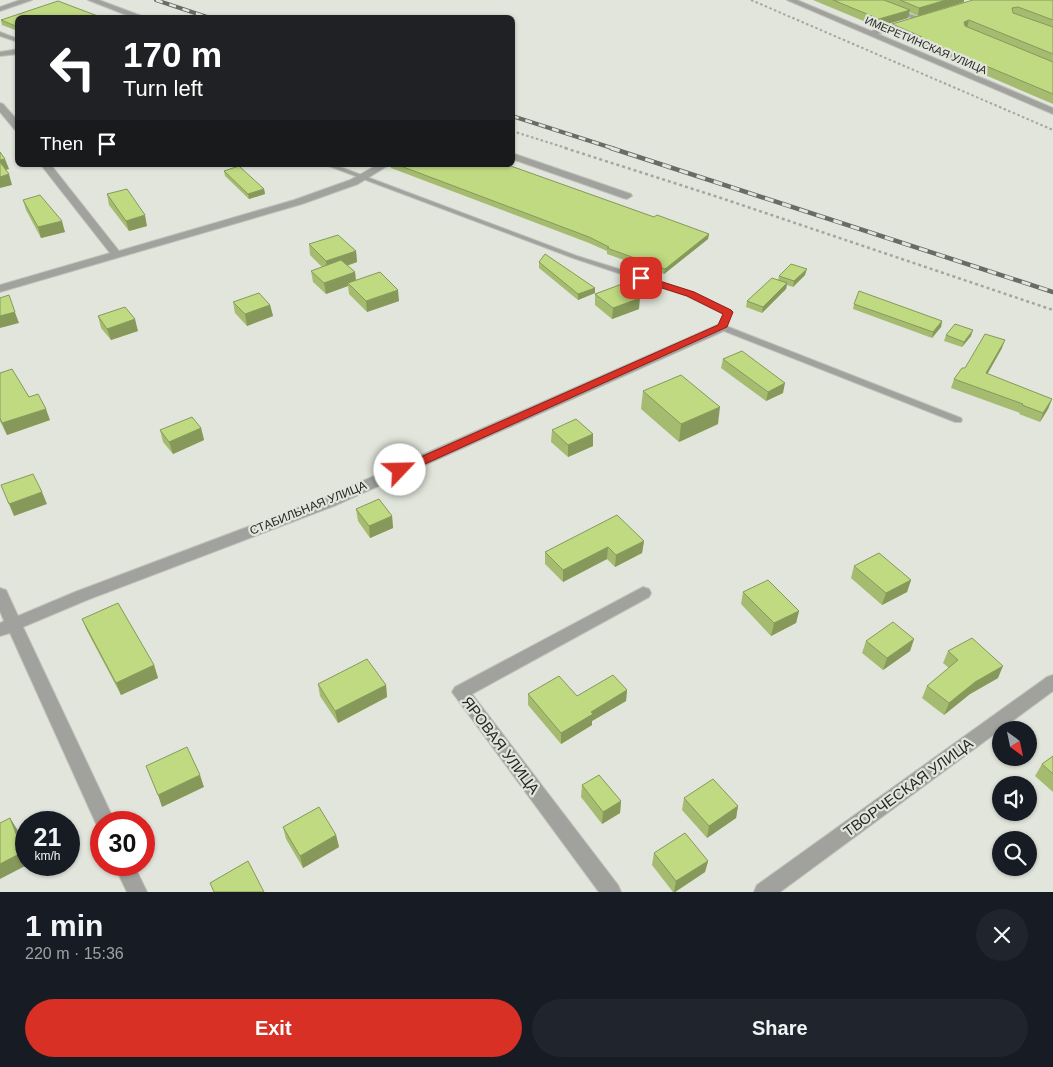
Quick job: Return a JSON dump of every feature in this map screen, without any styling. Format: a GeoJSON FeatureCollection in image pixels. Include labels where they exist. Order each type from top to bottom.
{"type":"FeatureCollection","features":[{"type":"Feature","properties":{"kind":"street"},"geometry":{"type":"LineString","coordinates":[[0,9],[28,0]]}},
{"type":"Feature","properties":{"kind":"street"},"geometry":{"type":"LineString","coordinates":[[92,0],[134,15]]}},
{"type":"Feature","properties":{"kind":"street","name":"ИМЕРЕТИНСКАЯ УЛИЦА"},"geometry":{"type":"LineString","coordinates":[[791,0],[1053,111]]}},
{"type":"Feature","properties":{"kind":"street"},"geometry":{"type":"LineString","coordinates":[[870,34],[928,17]]}},
{"type":"Feature","properties":{"kind":"street"},"geometry":{"type":"LineString","coordinates":[[0,54],[15,52]]}},
{"type":"Feature","properties":{"kind":"street"},"geometry":{"type":"LineString","coordinates":[[0,106],[15,124]]}},
{"type":"Feature","properties":{"kind":"street"},"geometry":{"type":"LineString","coordinates":[[515,157],[626,196]]}},
{"type":"Feature","properties":{"kind":"street"},"geometry":{"type":"LineString","coordinates":[[48,167],[116,254]]}},
{"type":"Feature","properties":{"kind":"street"},"geometry":{"type":"LineString","coordinates":[[0,289],[298,202],[362,178],[381,167]]}},
{"type":"Feature","properties":{"kind":"street","name":"СТАБИЛЬНАЯ УЛИЦА"},"geometry":{"type":"LineString","coordinates":[[6,627],[81,596],[329,502],[722,327]]}},
{"type":"Feature","properties":{"kind":"street","name":"ЯРОВАЯ УЛИЦА"},"geometry":{"type":"LineString","coordinates":[[611,892],[461,692],[643,593]]}},
{"type":"Feature","properties":{"kind":"street"},"geometry":{"type":"LineString","coordinates":[[0,594],[6,627],[99,811]]}},
{"type":"Feature","properties":{"kind":"street","name":"ТВОРЧЕСКАЯ УЛИЦА"},"geometry":{"type":"LineString","coordinates":[[764,892],[1053,682]]}},
{"type":"Feature","properties":{"kind":"street"},"geometry":{"type":"LineString","coordinates":[[129,876],[137,892]]}},
{"type":"Feature","properties":{"kind":"lane"},"geometry":{"type":"LineString","coordinates":[[895,10],[919,19]]}},
{"type":"Feature","properties":{"kind":"lane"},"geometry":{"type":"LineString","coordinates":[[0,34],[15,40]]}},
{"type":"Feature","properties":{"kind":"lane"},"geometry":{"type":"LineString","coordinates":[[334,167],[575,258],[690,294],[728,312],[722,327],[958,420]]}},
{"type":"Feature","properties":{"kind":"path"},"geometry":{"type":"LineString","coordinates":[[751,0],[1053,130]]}},
{"type":"Feature","properties":{"kind":"path"},"geometry":{"type":"LineString","coordinates":[[515,132],[721,198],[1053,310]]}},
{"type":"Feature","properties":{"kind":"building"},"geometry":{"type":"Polygon","coordinates":[[[833,0],[884,0],[910,10],[879,19],[833,0]]]}},
{"type":"Feature","properties":{"kind":"building"},"geometry":{"type":"Polygon","coordinates":[[[900,0],[946,0],[919,8],[900,0]]]}},
{"type":"Feature","properties":{"kind":"building"},"geometry":{"type":"Polygon","coordinates":[[[973,0],[1053,0],[1053,20],[1018,7],[1012,8],[1013,13],[1053,27],[1053,54],[969,20],[964,22],[965,26],[1053,62],[1053,94],[919,38],[922,37],[892,24],[973,0]]]}},
{"type":"Feature","properties":{"kind":"building"},"geometry":{"type":"Polygon","coordinates":[[[58,1],[95,15],[16,15],[58,1]]]}},
{"type":"Feature","properties":{"kind":"building"},"geometry":{"type":"Polygon","coordinates":[[[15,15],[15,26],[1,20],[15,15]]]}},
{"type":"Feature","properties":{"kind":"building"},"geometry":{"type":"Polygon","coordinates":[[[0,152],[5,159],[0,160],[0,152]]]}},
{"type":"Feature","properties":{"kind":"building"},"geometry":{"type":"Polygon","coordinates":[[[0,162],[9,174],[0,177],[0,162]]]}},
{"type":"Feature","properties":{"kind":"building"},"geometry":{"type":"Polygon","coordinates":[[[240,167],[264,189],[248,194],[224,171],[240,167]]]}},
{"type":"Feature","properties":{"kind":"building"},"geometry":{"type":"Polygon","coordinates":[[[403,167],[514,167],[654,217],[657,215],[709,234],[665,269],[607,248],[609,247],[589,237],[403,167]]]}},
{"type":"Feature","properties":{"kind":"building"},"geometry":{"type":"Polygon","coordinates":[[[127,189],[145,215],[126,221],[107,194],[127,189]]]}},
{"type":"Feature","properties":{"kind":"building"},"geometry":{"type":"Polygon","coordinates":[[[40,195],[62,221],[38,227],[23,200],[40,195]]]}},
{"type":"Feature","properties":{"kind":"building"},"geometry":{"type":"Polygon","coordinates":[[[338,235],[356,251],[326,261],[309,244],[338,235]]]}},
{"type":"Feature","properties":{"kind":"building"},"geometry":{"type":"Polygon","coordinates":[[[545,254],[595,288],[578,294],[539,262],[545,254]]]}},
{"type":"Feature","properties":{"kind":"building"},"geometry":{"type":"Polygon","coordinates":[[[341,260],[355,272],[324,283],[311,271],[341,260]]]}},
{"type":"Feature","properties":{"kind":"building"},"geometry":{"type":"Polygon","coordinates":[[[791,264],[807,269],[794,281],[779,276],[791,264]]]}},
{"type":"Feature","properties":{"kind":"building"},"geometry":{"type":"Polygon","coordinates":[[[380,272],[398,290],[366,301],[348,283],[380,272]]]}},
{"type":"Feature","properties":{"kind":"building"},"geometry":{"type":"Polygon","coordinates":[[[772,278],[787,283],[763,307],[747,301],[772,278]]]}},
{"type":"Feature","properties":{"kind":"building"},"geometry":{"type":"Polygon","coordinates":[[[622,284],[640,298],[613,308],[595,294],[622,284]]]}},
{"type":"Feature","properties":{"kind":"building"},"geometry":{"type":"Polygon","coordinates":[[[859,291],[942,321],[933,332],[854,304],[859,291]]]}},
{"type":"Feature","properties":{"kind":"building"},"geometry":{"type":"Polygon","coordinates":[[[259,293],[270,305],[245,314],[233,302],[259,293]]]}},
{"type":"Feature","properties":{"kind":"building"},"geometry":{"type":"Polygon","coordinates":[[[9,295],[15,312],[0,316],[0,298],[9,295]]]}},
{"type":"Feature","properties":{"kind":"building"},"geometry":{"type":"Polygon","coordinates":[[[125,307],[135,319],[107,329],[98,316],[125,307]]]}},
{"type":"Feature","properties":{"kind":"building"},"geometry":{"type":"Polygon","coordinates":[[[955,324],[973,330],[964,342],[946,335],[955,324]]]}},
{"type":"Feature","properties":{"kind":"building"},"geometry":{"type":"Polygon","coordinates":[[[985,334],[1005,340],[986,373],[1052,399],[1043,413],[954,379],[962,368],[965,368],[985,334]]]}},
{"type":"Feature","properties":{"kind":"building"},"geometry":{"type":"Polygon","coordinates":[[[742,351],[785,383],[768,392],[723,359],[742,351]]]}},
{"type":"Feature","properties":{"kind":"building"},"geometry":{"type":"Polygon","coordinates":[[[12,369],[29,397],[38,394],[46,409],[2,423],[0,418],[0,373],[12,369]]]}},
{"type":"Feature","properties":{"kind":"building"},"geometry":{"type":"Polygon","coordinates":[[[681,375],[720,407],[681,424],[643,391],[681,375]]]}},
{"type":"Feature","properties":{"kind":"building"},"geometry":{"type":"Polygon","coordinates":[[[192,417],[201,428],[169,442],[160,430],[192,417]]]}},
{"type":"Feature","properties":{"kind":"building"},"geometry":{"type":"Polygon","coordinates":[[[576,419],[593,434],[568,445],[552,430],[576,419]]]}},
{"type":"Feature","properties":{"kind":"building"},"geometry":{"type":"Polygon","coordinates":[[[33,474],[42,492],[9,504],[1,485],[33,474]]]}},
{"type":"Feature","properties":{"kind":"building"},"geometry":{"type":"Polygon","coordinates":[[[379,499],[392,516],[369,526],[356,509],[379,499]]]}},
{"type":"Feature","properties":{"kind":"building"},"geometry":{"type":"Polygon","coordinates":[[[617,515],[644,541],[616,555],[608,547],[563,570],[545,552],[617,515]]]}},
{"type":"Feature","properties":{"kind":"building"},"geometry":{"type":"Polygon","coordinates":[[[879,553],[911,580],[886,593],[854,566],[879,553]]]}},
{"type":"Feature","properties":{"kind":"building"},"geometry":{"type":"Polygon","coordinates":[[[768,580],[799,611],[774,623],[743,592],[768,580]]]}},
{"type":"Feature","properties":{"kind":"building"},"geometry":{"type":"Polygon","coordinates":[[[118,603],[154,665],[116,683],[82,619],[118,603]]]}},
{"type":"Feature","properties":{"kind":"building"},"geometry":{"type":"Polygon","coordinates":[[[893,622],[914,639],[887,658],[866,641],[893,622]]]}},
{"type":"Feature","properties":{"kind":"building"},"geometry":{"type":"Polygon","coordinates":[[[972,638],[1003,666],[975,682],[949,703],[927,686],[958,660],[948,651],[972,638]]]}},
{"type":"Feature","properties":{"kind":"building"},"geometry":{"type":"Polygon","coordinates":[[[367,659],[386,685],[335,711],[318,684],[367,659]]]}},
{"type":"Feature","properties":{"kind":"building"},"geometry":{"type":"Polygon","coordinates":[[[613,675],[627,690],[591,712],[593,714],[561,733],[528,694],[559,676],[577,696],[613,675]]]}},
{"type":"Feature","properties":{"kind":"building"},"geometry":{"type":"Polygon","coordinates":[[[187,747],[200,775],[158,795],[146,766],[187,747]]]}},
{"type":"Feature","properties":{"kind":"building"},"geometry":{"type":"Polygon","coordinates":[[[1053,756],[1053,774],[1042,764],[1053,756]]]}},
{"type":"Feature","properties":{"kind":"building"},"geometry":{"type":"Polygon","coordinates":[[[599,775],[621,801],[603,812],[582,785],[599,775]]]}},
{"type":"Feature","properties":{"kind":"building"},"geometry":{"type":"Polygon","coordinates":[[[713,779],[738,806],[709,826],[684,798],[713,779]]]}},
{"type":"Feature","properties":{"kind":"building"},"geometry":{"type":"Polygon","coordinates":[[[319,807],[336,835],[300,856],[283,827],[319,807]]]}},
{"type":"Feature","properties":{"kind":"building"},"geometry":{"type":"Polygon","coordinates":[[[10,818],[15,831],[15,856],[0,864],[0,823],[10,818]]]}},
{"type":"Feature","properties":{"kind":"building"},"geometry":{"type":"Polygon","coordinates":[[[685,833],[708,861],[676,881],[654,853],[685,833]]]}},
{"type":"Feature","properties":{"kind":"building"},"geometry":{"type":"Polygon","coordinates":[[[248,861],[264,892],[214,892],[210,883],[248,861]]]}},
{"type":"Feature","properties":{"kind":"railway"},"geometry":{"type":"LineString","coordinates":[[156,0],[201,15]]}},
{"type":"Feature","properties":{"kind":"railway"},"geometry":{"type":"LineString","coordinates":[[515,117],[615,149]]}},
{"type":"Feature","properties":{"kind":"railway"},"geometry":{"type":"LineString","coordinates":[[611,148],[1053,292]]}},
{"type":"Feature","properties":{"kind":"route"},"geometry":{"type":"LineString","coordinates":[[400,470],[722,327],[728,312],[690,294],[641,278]]}}]}
